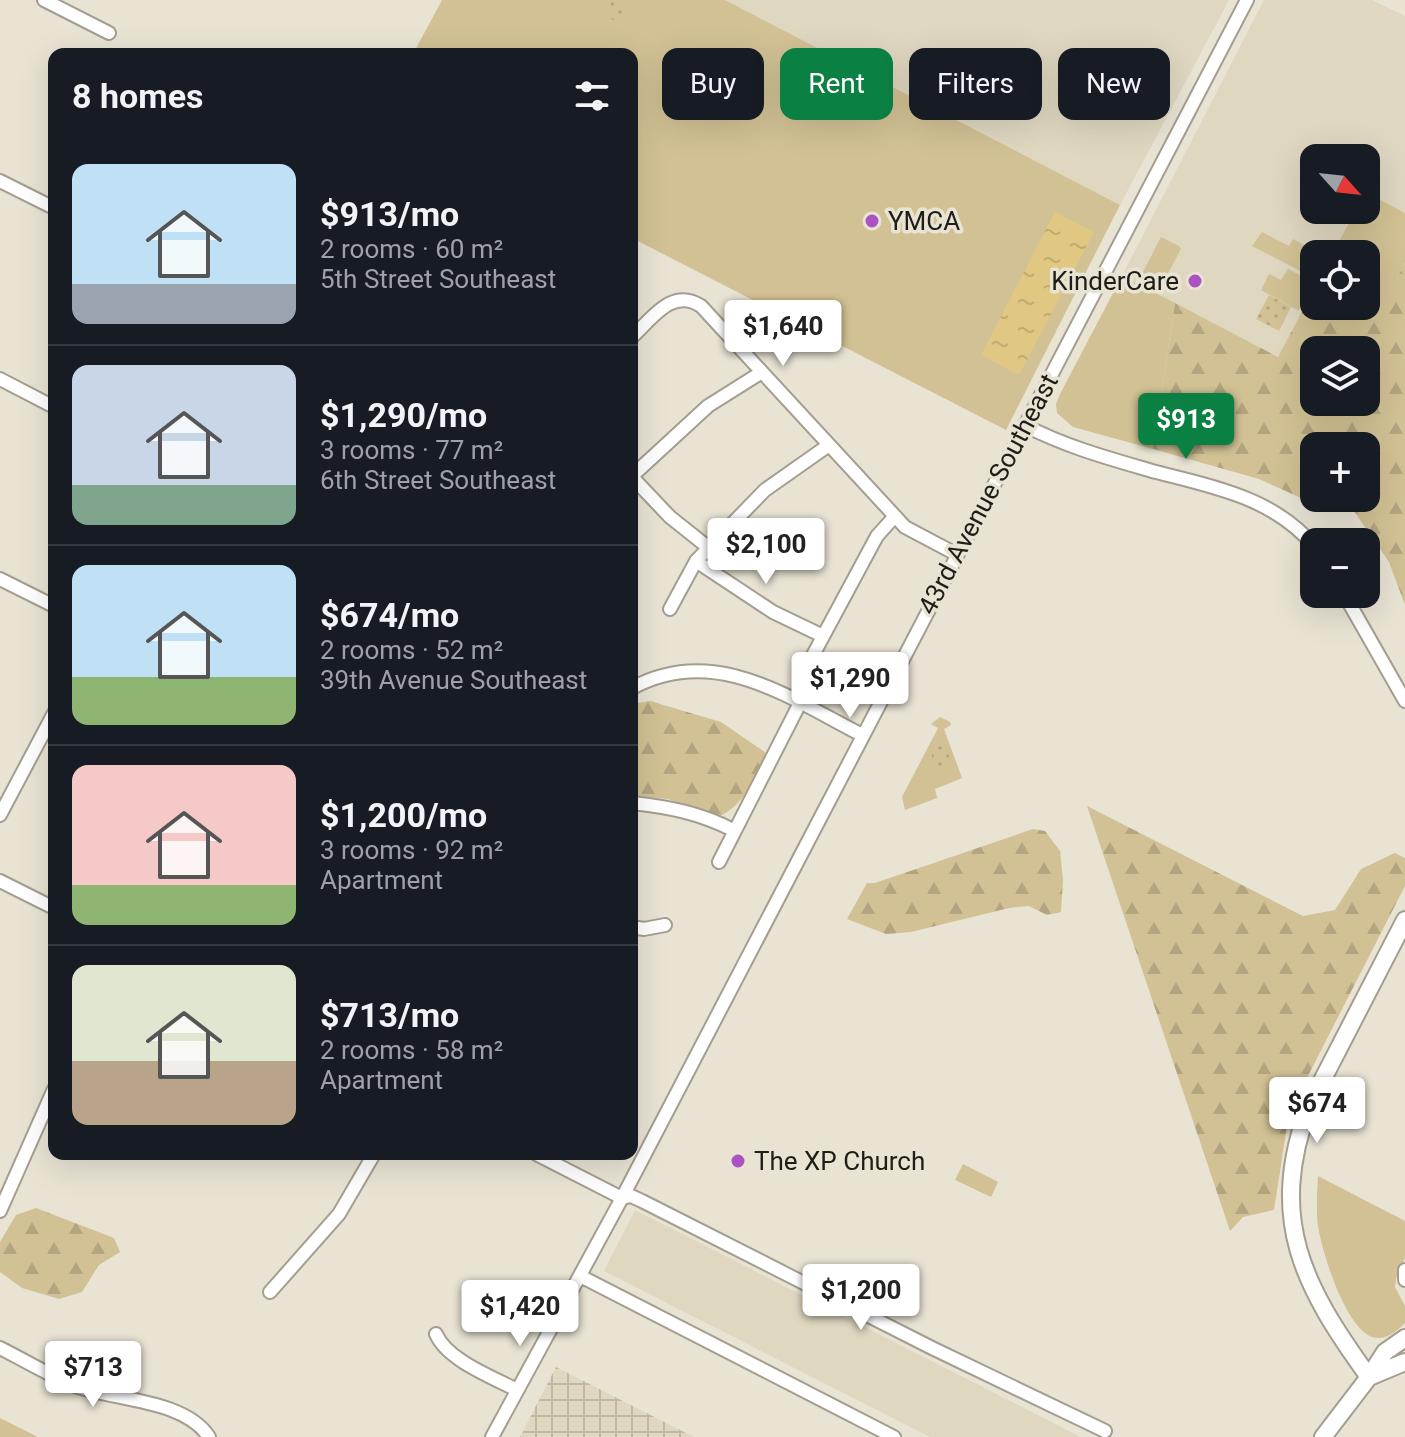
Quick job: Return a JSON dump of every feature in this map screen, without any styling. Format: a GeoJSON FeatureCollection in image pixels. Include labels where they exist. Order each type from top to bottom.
{"type":"FeatureCollection","features":[{"type":"Feature","properties":{"kind":"main road"},"geometry":{"type":"LineString","coordinates":[[1369,1377],[1308,1282],[1293,1225],[1291,1187],[1299,1133],[1309,1106],[1405,920]]}},
{"type":"Feature","properties":{"kind":"main road"},"geometry":{"type":"LineString","coordinates":[[1323,1437],[1385,1352],[1405,1338]]}},
{"type":"Feature","properties":{"kind":"main road"},"geometry":{"type":"LineString","coordinates":[[1369,1377],[1405,1362]]}},
{"type":"Feature","properties":{"kind":"street"},"geometry":{"type":"LineString","coordinates":[[44,0],[109,33]]}},
{"type":"Feature","properties":{"kind":"street","name":"43rd Avenue Southeast"},"geometry":{"type":"LineString","coordinates":[[492,1437],[622,1198],[1247,0]]}},
{"type":"Feature","properties":{"kind":"street"},"geometry":{"type":"LineString","coordinates":[[0,181],[48,205]]}},
{"type":"Feature","properties":{"kind":"street"},"geometry":{"type":"LineString","coordinates":[[638,331],[671,301],[687,299],[701,306],[905,527],[956,554]]}},
{"type":"Feature","properties":{"kind":"street"},"geometry":{"type":"LineString","coordinates":[[638,470],[708,406],[762,372]]}},
{"type":"Feature","properties":{"kind":"street"},"geometry":{"type":"LineString","coordinates":[[0,379],[48,404]]}},
{"type":"Feature","properties":{"kind":"street"},"geometry":{"type":"LineString","coordinates":[[1024,425],[1082,450],[1226,491],[1267,506],[1300,531]]}},
{"type":"Feature","properties":{"kind":"street"},"geometry":{"type":"LineString","coordinates":[[670,609],[696,561],[765,490],[829,445]]}},
{"type":"Feature","properties":{"kind":"street"},"geometry":{"type":"LineString","coordinates":[[638,482],[670,517],[709,548]]}},
{"type":"Feature","properties":{"kind":"street"},"geometry":{"type":"LineString","coordinates":[[805,670],[877,536],[895,516]]}},
{"type":"Feature","properties":{"kind":"street"},"geometry":{"type":"LineString","coordinates":[[696,561],[773,612],[823,636]]}},
{"type":"Feature","properties":{"kind":"street"},"geometry":{"type":"LineString","coordinates":[[0,579],[48,603]]}},
{"type":"Feature","properties":{"kind":"street"},"geometry":{"type":"LineString","coordinates":[[1352,608],[1405,701]]}},
{"type":"Feature","properties":{"kind":"street"},"geometry":{"type":"LineString","coordinates":[[638,686],[681,671],[720,671],[757,681],[862,735]]}},
{"type":"Feature","properties":{"kind":"street"},"geometry":{"type":"LineString","coordinates":[[719,862],[800,703]]}},
{"type":"Feature","properties":{"kind":"street"},"geometry":{"type":"LineString","coordinates":[[0,815],[48,724]]}},
{"type":"Feature","properties":{"kind":"street"},"geometry":{"type":"LineString","coordinates":[[638,804],[682,809],[733,830]]}},
{"type":"Feature","properties":{"kind":"street"},"geometry":{"type":"LineString","coordinates":[[0,881],[48,905]]}},
{"type":"Feature","properties":{"kind":"street"},"geometry":{"type":"LineString","coordinates":[[638,928],[665,925]]}},
{"type":"Feature","properties":{"kind":"street"},"geometry":{"type":"LineString","coordinates":[[0,1211],[48,1103]]}},
{"type":"Feature","properties":{"kind":"street"},"geometry":{"type":"LineString","coordinates":[[270,1292],[339,1214],[370,1160]]}},
{"type":"Feature","properties":{"kind":"street"},"geometry":{"type":"LineString","coordinates":[[548,1160],[622,1198],[631,1196],[642,1201],[932,1348],[1105,1431]]}},
{"type":"Feature","properties":{"kind":"street"},"geometry":{"type":"LineString","coordinates":[[1405,1270],[1405,1280]]}},
{"type":"Feature","properties":{"kind":"street"},"geometry":{"type":"LineString","coordinates":[[580,1276],[894,1437]]}},
{"type":"Feature","properties":{"kind":"street"},"geometry":{"type":"LineString","coordinates":[[436,1334],[442,1347],[453,1355],[517,1390]]}},
{"type":"Feature","properties":{"kind":"street"},"geometry":{"type":"LineString","coordinates":[[0,1348],[78,1387],[157,1405],[202,1426],[209,1437]]}},
{"type":"Feature","properties":{"kind":"shaded area"},"geometry":{"type":"Polygon","coordinates":[[[725,0],[1229,0],[1170,111],[1170,48],[1058,48],[1058,120],[1165,120],[1120,205],[956,120],[1042,120],[1042,48],[909,48],[909,95],[893,87],[893,48],[817,48],[725,0]]]}},
{"type":"Feature","properties":{"kind":"shaded area"},"geometry":{"type":"Polygon","coordinates":[[[1264,0],[1372,0],[1405,16],[1405,213],[1380,200],[1380,144],[1300,144],[1300,224],[1348,224],[1340,240],[1300,240],[1300,316],[1279,357],[1122,276],[1264,0]]]}},
{"type":"Feature","properties":{"kind":"shaded area"},"geometry":{"type":"Polygon","coordinates":[[[635,1210],[1081,1437],[930,1437],[604,1271],[635,1210]]]}},
{"type":"Feature","properties":{"kind":"shaded area"},"geometry":{"type":"Polygon","coordinates":[[[556,1367],[694,1437],[520,1437],[556,1367]]]}},
{"type":"Feature","properties":{"kind":"green space","name":"YMCA"},"geometry":{"type":"Polygon","coordinates":[[[442,0],[725,0],[817,48],[780,48],[780,120],[893,120],[893,87],[909,95],[909,120],[956,120],[1120,205],[1006,430],[638,241],[638,48],[416,48],[442,0]]]}},
{"type":"Feature","properties":{"kind":"green space"},"geometry":{"type":"Polygon","coordinates":[[[613,0],[632,8],[623,25],[604,15],[613,0]]]}},
{"type":"Feature","properties":{"kind":"green space"},"geometry":{"type":"Polygon","coordinates":[[[1380,200],[1405,213],[1405,263],[1380,310],[1380,240],[1340,240],[1348,224],[1380,224],[1380,200]]]}},
{"type":"Feature","properties":{"kind":"green space"},"geometry":{"type":"Polygon","coordinates":[[[1262,232],[1289,246],[1293,239],[1300,243],[1300,271],[1252,246],[1262,232]]]}},
{"type":"Feature","properties":{"kind":"green space"},"geometry":{"type":"Polygon","coordinates":[[[1161,237],[1181,249],[1161,286],[1141,276],[1161,237]]]}},
{"type":"Feature","properties":{"kind":"green space"},"geometry":{"type":"Polygon","coordinates":[[[1405,263],[1405,605],[1389,562],[1380,549],[1380,528],[1366,528],[1355,512],[1380,512],[1380,432],[1300,432],[1300,497],[1259,479],[1153,449],[1175,303],[1278,357],[1300,315],[1300,320],[1380,320],[1380,309],[1405,263]]]}},
{"type":"Feature","properties":{"kind":"green space"},"geometry":{"type":"Polygon","coordinates":[[[1288,269],[1300,275],[1299,311],[1261,290],[1269,274],[1281,280],[1288,269]]]}},
{"type":"Feature","properties":{"kind":"green space"},"geometry":{"type":"Polygon","coordinates":[[[1122,276],[1175,303],[1153,449],[1073,427],[1057,413],[1060,394],[1122,276]]]}},
{"type":"Feature","properties":{"kind":"green space"},"geometry":{"type":"Polygon","coordinates":[[[1269,295],[1291,307],[1279,331],[1256,319],[1269,295]]]}},
{"type":"Feature","properties":{"kind":"green space"},"geometry":{"type":"Polygon","coordinates":[[[650,701],[721,722],[766,753],[736,805],[720,816],[667,799],[638,796],[638,703],[650,701]]]}},
{"type":"Feature","properties":{"kind":"green space"},"geometry":{"type":"Polygon","coordinates":[[[940,717],[950,722],[951,725],[944,729],[962,778],[935,789],[937,798],[905,810],[902,797],[938,728],[931,724],[940,717]]]}},
{"type":"Feature","properties":{"kind":"green space"},"geometry":{"type":"Polygon","coordinates":[[[944,744],[954,767],[938,773],[930,751],[944,744]]]}},
{"type":"Feature","properties":{"kind":"green space"},"geometry":{"type":"Polygon","coordinates":[[[1087,806],[1303,916],[1335,910],[1361,869],[1395,853],[1405,858],[1405,886],[1289,1113],[1274,1210],[1243,1217],[1230,1231],[1087,806]]]}},
{"type":"Feature","properties":{"kind":"green space"},"geometry":{"type":"Polygon","coordinates":[[[1033,829],[1045,831],[1060,851],[1063,880],[1061,912],[1047,915],[1029,906],[1009,908],[911,932],[886,934],[847,919],[867,883],[875,883],[1033,829]]]}},
{"type":"Feature","properties":{"kind":"green space"},"geometry":{"type":"Polygon","coordinates":[[[963,1164],[998,1182],[991,1197],[955,1180],[963,1164]]]}},
{"type":"Feature","properties":{"kind":"green space"},"geometry":{"type":"Polygon","coordinates":[[[1318,1176],[1405,1221],[1405,1258],[1395,1287],[1405,1306],[1405,1323],[1390,1335],[1377,1338],[1362,1330],[1336,1288],[1318,1226],[1318,1176]]]}},
{"type":"Feature","properties":{"kind":"green space"},"geometry":{"type":"Polygon","coordinates":[[[36,1208],[114,1238],[120,1252],[99,1265],[82,1292],[59,1299],[22,1288],[0,1272],[0,1242],[16,1215],[36,1208]]]}},
{"type":"Feature","properties":{"kind":"green space"},"geometry":{"type":"Polygon","coordinates":[[[0,1418],[36,1436],[37,1437],[0,1437],[0,1418]]]}},
{"type":"Feature","properties":{"kind":"water"},"geometry":{"type":"Polygon","coordinates":[[[1055,212],[1094,232],[1019,375],[981,355],[1055,212]]]}},
{"type":"Feature","properties":{"kind":"place","name":"YMCA"},"geometry":{"type":"Point","coordinates":[872,221]}},
{"type":"Feature","properties":{"kind":"place","name":"KinderCare"},"geometry":{"type":"Point","coordinates":[1195,281]}},
{"type":"Feature","properties":{"kind":"place","name":"The XP Church"},"geometry":{"type":"Point","coordinates":[738,1161]}}]}
